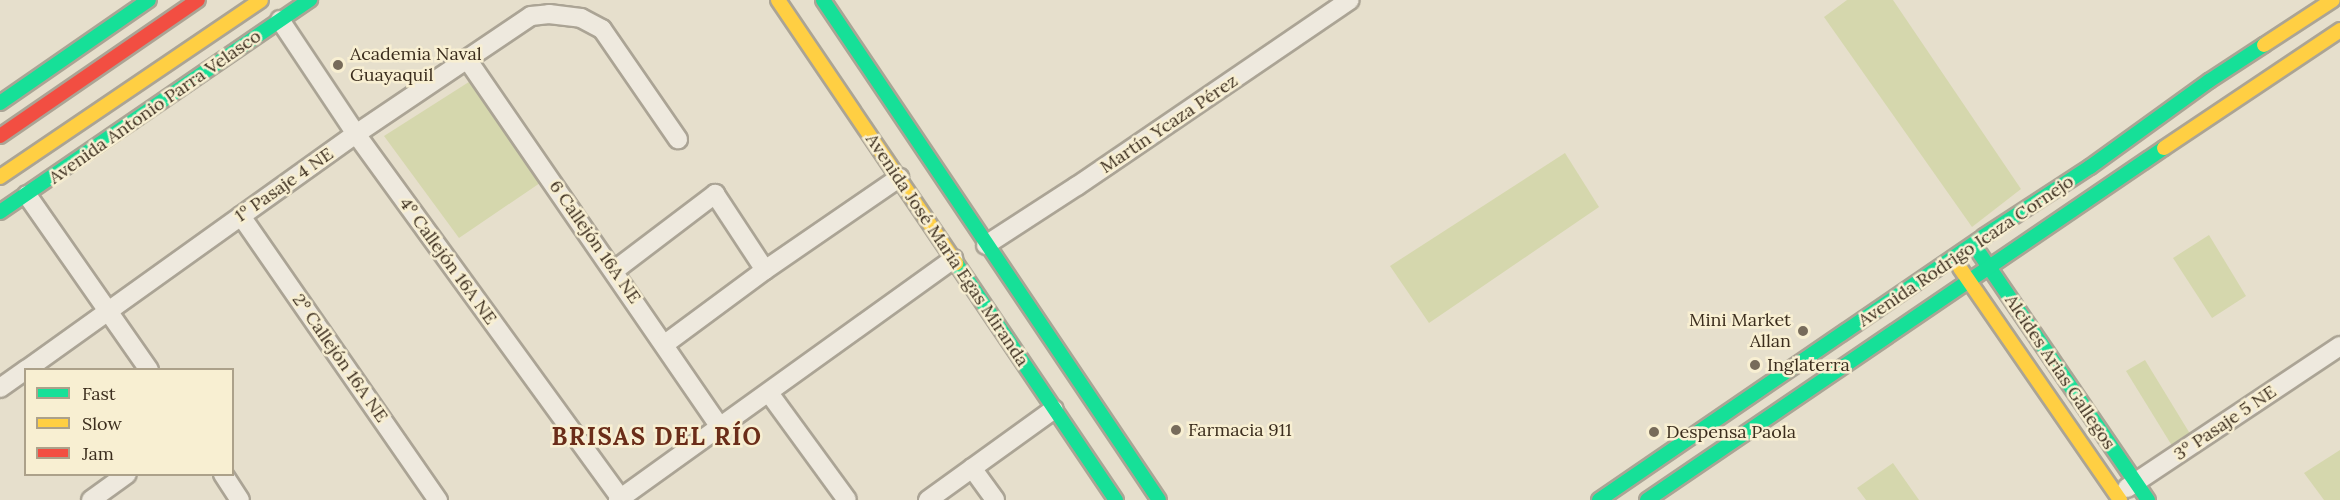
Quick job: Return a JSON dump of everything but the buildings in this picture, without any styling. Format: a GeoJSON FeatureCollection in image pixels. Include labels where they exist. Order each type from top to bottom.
{"type":"FeatureCollection","features":[{"type":"Feature","properties":{"kind":"street"},"geometry":{"type":"LineString","coordinates":[[20,123],[4,100],[149,0]]}},
{"type":"Feature","properties":{"kind":"street"},"geometry":{"type":"LineString","coordinates":[[0,136],[198,0]]}},
{"type":"Feature","properties":{"kind":"street","name":"Avenida Antonio Parra Velasco"},"geometry":{"type":"LineString","coordinates":[[0,177],[261,0]]}},
{"type":"Feature","properties":{"kind":"street","name":"Avenida Antonio Parra Velasco"},"geometry":{"type":"LineString","coordinates":[[0,212],[310,0]]}},
{"type":"Feature","properties":{"kind":"street","name":"Avenida José María Egas Miranda"},"geometry":{"type":"LineString","coordinates":[[778,0],[830,81],[899,178],[1116,500]]}},
{"type":"Feature","properties":{"kind":"street","name":"Avenida José María Egas Miranda"},"geometry":{"type":"LineString","coordinates":[[823,0],[1159,500]]}},
{"type":"Feature","properties":{"kind":"street","name":"Martín Ycaza Pérez"},"geometry":{"type":"LineString","coordinates":[[986,244],[1077,186],[1350,0]]}},
{"type":"Feature","properties":{"kind":"street","name":"Avenida Rodrigo Icaza Cornejo"},"geometry":{"type":"LineString","coordinates":[[1599,500],[1973,244],[2090,167],[2210,81],[2333,0]]}},
{"type":"Feature","properties":{"kind":"street","name":"1º Pasaje 4 NE"},"geometry":{"type":"LineString","coordinates":[[29,368],[356,134],[522,21],[540,14],[581,18],[602,28],[678,139]]}},
{"type":"Feature","properties":{"kind":"street","name":"4° Callejón 16A NE"},"geometry":{"type":"LineString","coordinates":[[280,20],[356,134],[619,499]]}},
{"type":"Feature","properties":{"kind":"street","name":"Avenida Rodrigo Icaza Cornejo"},"geometry":{"type":"LineString","coordinates":[[1647,500],[2340,30]]}},
{"type":"Feature","properties":{"kind":"street","name":"6 Callejón 16A NE"},"geometry":{"type":"LineString","coordinates":[[467,59],[615,270],[720,427]]}},
{"type":"Feature","properties":{"kind":"street"},"geometry":{"type":"LineString","coordinates":[[665,344],[765,270],[899,178]]}},
{"type":"Feature","properties":{"kind":"street"},"geometry":{"type":"LineString","coordinates":[[615,270],[715,194],[765,270]]}},
{"type":"Feature","properties":{"kind":"street"},"geometry":{"type":"LineString","coordinates":[[27,195],[148,368]]}},
{"type":"Feature","properties":{"kind":"street","name":"2° Callejón 16A NE"},"geometry":{"type":"LineString","coordinates":[[241,216],[438,500]]}},
{"type":"Feature","properties":{"kind":"street","name":"Alcides Arias Gallegos"},"geometry":{"type":"LineString","coordinates":[[1973,244],[2148,500]]}},
{"type":"Feature","properties":{"kind":"street"},"geometry":{"type":"LineString","coordinates":[[619,499],[953,259]]}},
{"type":"Feature","properties":{"kind":"street","name":"Alcides Arias Gallegos"},"geometry":{"type":"LineString","coordinates":[[1953,259],[2115,498]]}},
{"type":"Feature","properties":{"kind":"street","name":"3º Pasaje 5 NE"},"geometry":{"type":"LineString","coordinates":[[2115,498],[2135,482],[2340,346]]}},
{"type":"Feature","properties":{"kind":"street","name":"1º Pasaje 4 NE"},"geometry":{"type":"LineString","coordinates":[[0,388],[24,371]]}},
{"type":"Feature","properties":{"kind":"street"},"geometry":{"type":"LineString","coordinates":[[769,393],[847,500]]}},
{"type":"Feature","properties":{"kind":"street"},"geometry":{"type":"LineString","coordinates":[[928,500],[1054,409]]}},
{"type":"Feature","properties":{"kind":"street"},"geometry":{"type":"LineString","coordinates":[[972,468],[995,500]]}},
{"type":"Feature","properties":{"kind":"street"},"geometry":{"type":"LineString","coordinates":[[91,500],[124,476]]}},
{"type":"Feature","properties":{"kind":"street"},"geometry":{"type":"LineString","coordinates":[[224,476],[240,500]]}},
{"type":"Feature","properties":{"kind":"street"},"geometry":{"type":"LineString","coordinates":[[1583,500],[1621,484]]}},
{"type":"Feature","properties":{"kind":"green space"},"geometry":{"type":"Polygon","coordinates":[[[1847,0],[1893,0],[2021,189],[1972,227],[1824,17],[1847,0]]]}},
{"type":"Feature","properties":{"kind":"green space"},"geometry":{"type":"Polygon","coordinates":[[[472,80],[540,183],[459,238],[384,136],[472,80]]]}},
{"type":"Feature","properties":{"kind":"green space"},"geometry":{"type":"Polygon","coordinates":[[[1565,153],[1599,207],[1429,323],[1390,266],[1565,153]]]}},
{"type":"Feature","properties":{"kind":"green space"},"geometry":{"type":"Polygon","coordinates":[[[2209,235],[2246,296],[2212,318],[2173,258],[2209,235]]]}},
{"type":"Feature","properties":{"kind":"green space"},"geometry":{"type":"Polygon","coordinates":[[[2145,360],[2192,437],[2174,449],[2126,371],[2145,360]]]}},
{"type":"Feature","properties":{"kind":"green space"},"geometry":{"type":"Polygon","coordinates":[[[2340,450],[2340,500],[2324,500],[2304,473],[2340,450]]]}},
{"type":"Feature","properties":{"kind":"green space"},"geometry":{"type":"Polygon","coordinates":[[[1893,463],[1919,500],[1866,500],[1857,488],[1893,463]]]}},
{"type":"Feature","properties":{"kind":"traffic: fast"},"geometry":{"type":"LineString","coordinates":[[0,103],[149,0]]}},
{"type":"Feature","properties":{"kind":"traffic: fast"},"geometry":{"type":"LineString","coordinates":[[0,212],[310,0]]}},
{"type":"Feature","properties":{"kind":"traffic: fast"},"geometry":{"type":"LineString","coordinates":[[823,0],[1159,500]]}},
{"type":"Feature","properties":{"kind":"traffic: fast"},"geometry":{"type":"LineString","coordinates":[[1599,500],[1984,236],[2090,167],[2209,81],[2264,45]]}},
{"type":"Feature","properties":{"kind":"traffic: fast"},"geometry":{"type":"LineString","coordinates":[[1647,500],[2164,148]]}},
{"type":"Feature","properties":{"kind":"traffic: fast"},"geometry":{"type":"LineString","coordinates":[[1980,254],[2148,500]]}},
{"type":"Feature","properties":{"kind":"traffic: fast"},"geometry":{"type":"LineString","coordinates":[[956,263],[1116,500]]}},
{"type":"Feature","properties":{"kind":"traffic: slow"},"geometry":{"type":"LineString","coordinates":[[0,177],[261,0]]}},
{"type":"Feature","properties":{"kind":"traffic: slow"},"geometry":{"type":"LineString","coordinates":[[778,0],[956,263]]}},
{"type":"Feature","properties":{"kind":"traffic: slow"},"geometry":{"type":"LineString","coordinates":[[2264,45],[2333,0]]}},
{"type":"Feature","properties":{"kind":"traffic: slow"},"geometry":{"type":"LineString","coordinates":[[2164,148],[2340,30]]}},
{"type":"Feature","properties":{"kind":"traffic: slow"},"geometry":{"type":"LineString","coordinates":[[1960,268],[2120,500]]}},
{"type":"Feature","properties":{"kind":"traffic: jam"},"geometry":{"type":"LineString","coordinates":[[0,136],[198,0]]}},
{"type":"Feature","properties":{"kind":"place","name":"Academia Naval Guayaquil"},"geometry":{"type":"Point","coordinates":[338,65]}},
{"type":"Feature","properties":{"kind":"place","name":"Mini Market Allan"},"geometry":{"type":"Point","coordinates":[1803,331]}},
{"type":"Feature","properties":{"kind":"place","name":"Inglaterra"},"geometry":{"type":"Point","coordinates":[1755,365]}},
{"type":"Feature","properties":{"kind":"place","name":"Farmacia 911"},"geometry":{"type":"Point","coordinates":[1176,430]}},
{"type":"Feature","properties":{"kind":"place","name":"Despensa Paola"},"geometry":{"type":"Point","coordinates":[1654,432]}},
{"type":"Feature","properties":{"kind":"district","name":"BRISAS DEL RÍO"},"geometry":{"type":"Point","coordinates":[657,437]}}]}
